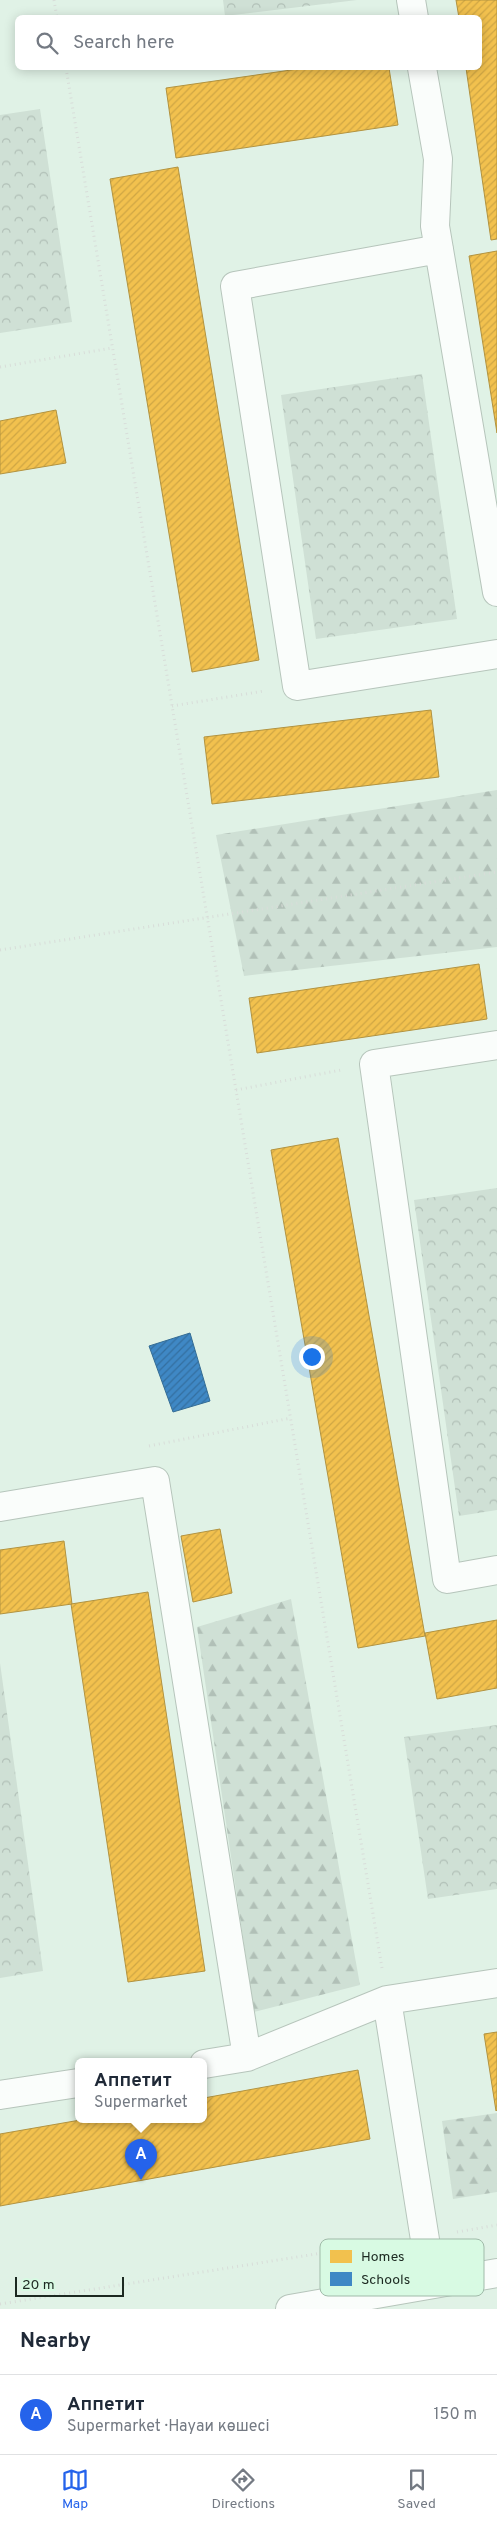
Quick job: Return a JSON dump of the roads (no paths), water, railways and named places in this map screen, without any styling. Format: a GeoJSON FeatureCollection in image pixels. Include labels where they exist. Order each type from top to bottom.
{"type":"FeatureCollection","features":[{"type":"Feature","properties":{"kind":"street"},"geometry":{"type":"LineString","coordinates":[[411,0],[414,15]]}},
{"type":"Feature","properties":{"kind":"street"},"geometry":{"type":"LineString","coordinates":[[422,70],[438,160],[436,226],[497,592]]}},
{"type":"Feature","properties":{"kind":"street"},"geometry":{"type":"LineString","coordinates":[[440,250],[235,286],[297,686],[497,654]]}},
{"type":"Feature","properties":{"kind":"street"},"geometry":{"type":"LineString","coordinates":[[497,1045],[374,1064],[447,1579],[497,1570]]}},
{"type":"Feature","properties":{"kind":"street"},"geometry":{"type":"LineString","coordinates":[[0,1507],[155,1481],[247,2057]]}},
{"type":"Feature","properties":{"kind":"street"},"geometry":{"type":"LineString","coordinates":[[207,2064],[247,2057],[387,2000],[497,1983]]}},
{"type":"Feature","properties":{"kind":"street"},"geometry":{"type":"LineString","coordinates":[[387,2000],[424,2239]]}},
{"type":"Feature","properties":{"kind":"street"},"geometry":{"type":"LineString","coordinates":[[0,2095],[75,2083]]}},
{"type":"Feature","properties":{"kind":"street"},"geometry":{"type":"LineString","coordinates":[[484,2275],[497,2273]]}},
{"type":"Feature","properties":{"kind":"street"},"geometry":{"type":"LineString","coordinates":[[290,2309],[364,2296]]}},
{"type":"Feature","properties":{"kind":"place","name":"Аппетит"},"geometry":{"type":"Point","coordinates":[141,2180]}}]}
